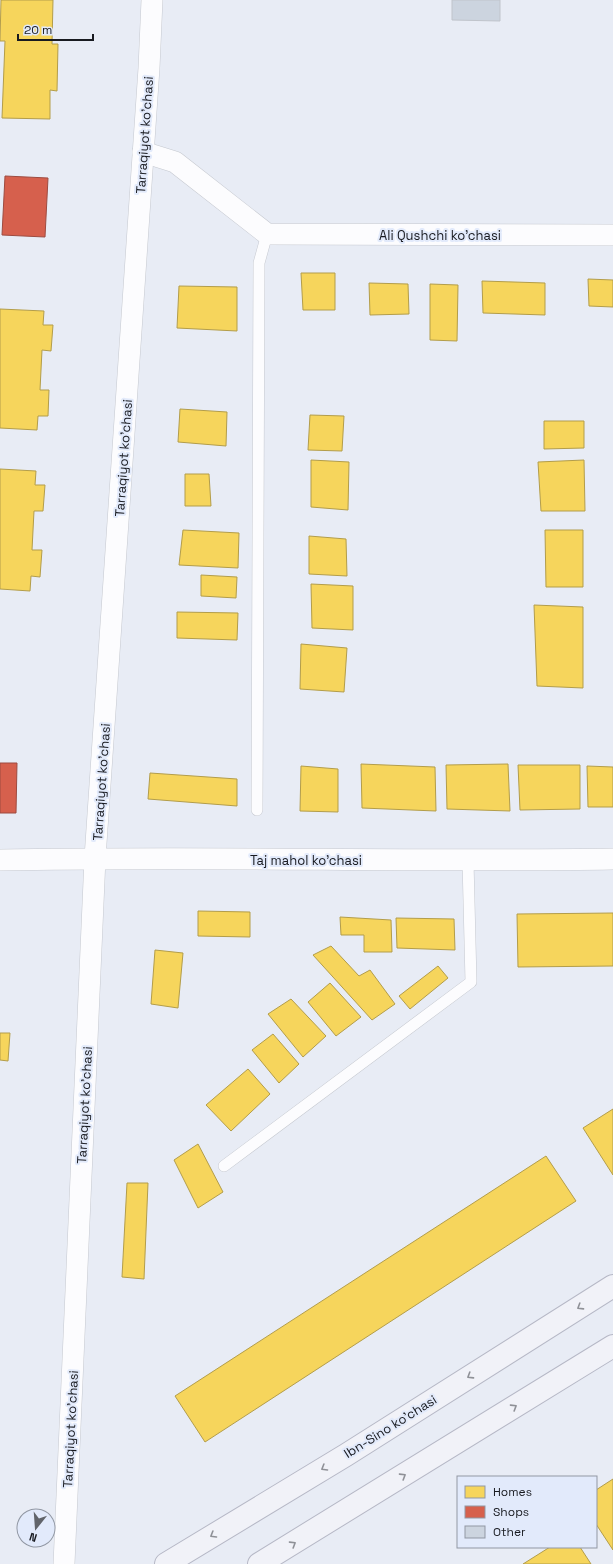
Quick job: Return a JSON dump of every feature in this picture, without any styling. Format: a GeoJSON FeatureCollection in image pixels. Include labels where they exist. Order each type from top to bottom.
{"type":"FeatureCollection","features":[{"type":"Feature","properties":{"kind":"main road","name":"Ibn-Sino ko'chasi"},"geometry":{"type":"LineString","coordinates":[[166,1564],[346,1455],[613,1286]]}},
{"type":"Feature","properties":{"kind":"main road"},"geometry":{"type":"LineString","coordinates":[[259,1564],[613,1346]]}},
{"type":"Feature","properties":{"kind":"street","name":"Tarraqiyot ko'chasi"},"geometry":{"type":"LineString","coordinates":[[64,1564],[95,858],[152,0]]}},
{"type":"Feature","properties":{"kind":"street"},"geometry":{"type":"LineString","coordinates":[[143,152],[175,162],[267,234]]}},
{"type":"Feature","properties":{"kind":"street","name":"Ali Qushchi ko'chasi"},"geometry":{"type":"LineString","coordinates":[[267,234],[613,235]]}},
{"type":"Feature","properties":{"kind":"street","name":"Taj mahol ko'chasi"},"geometry":{"type":"LineString","coordinates":[[0,860],[95,858],[468,861],[613,858]]}},
{"type":"Feature","properties":{"kind":"lane"},"geometry":{"type":"LineString","coordinates":[[257,810],[259,263],[267,234]]}},
{"type":"Feature","properties":{"kind":"lane"},"geometry":{"type":"LineString","coordinates":[[224,1166],[471,982],[468,861]]}},
{"type":"Feature","properties":{"kind":"building: Homes"},"geometry":{"type":"Polygon","coordinates":[[[1,0],[53,0],[52,44],[58,44],[57,91],[50,90],[50,119],[2,118],[5,41],[0,41],[1,0]]]}},
{"type":"Feature","properties":{"kind":"building: Homes"},"geometry":{"type":"Polygon","coordinates":[[[301,273],[335,273],[335,310],[303,310],[301,273]]]}},
{"type":"Feature","properties":{"kind":"building: Homes"},"geometry":{"type":"Polygon","coordinates":[[[588,279],[613,280],[613,307],[589,306],[588,279]]]}},
{"type":"Feature","properties":{"kind":"building: Homes"},"geometry":{"type":"Polygon","coordinates":[[[482,281],[545,283],[545,315],[483,313],[482,281]]]}},
{"type":"Feature","properties":{"kind":"building: Homes"},"geometry":{"type":"Polygon","coordinates":[[[369,283],[408,284],[409,314],[370,315],[369,283]]]}},
{"type":"Feature","properties":{"kind":"building: Homes"},"geometry":{"type":"Polygon","coordinates":[[[430,284],[458,285],[457,341],[430,340],[430,284]]]}},
{"type":"Feature","properties":{"kind":"building: Homes"},"geometry":{"type":"Polygon","coordinates":[[[179,286],[237,287],[237,331],[177,328],[179,286]]]}},
{"type":"Feature","properties":{"kind":"building: Homes"},"geometry":{"type":"Polygon","coordinates":[[[0,309],[44,311],[43,325],[53,325],[51,351],[42,350],[40,390],[49,390],[48,416],[38,416],[37,430],[0,428],[0,309]]]}},
{"type":"Feature","properties":{"kind":"building: Homes"},"geometry":{"type":"Polygon","coordinates":[[[180,409],[227,412],[226,446],[178,442],[180,409]]]}},
{"type":"Feature","properties":{"kind":"building: Homes"},"geometry":{"type":"Polygon","coordinates":[[[310,415],[344,416],[342,451],[308,450],[310,415]]]}},
{"type":"Feature","properties":{"kind":"building: Homes"},"geometry":{"type":"Polygon","coordinates":[[[544,421],[584,421],[584,448],[544,449],[544,421]]]}},
{"type":"Feature","properties":{"kind":"building: Homes"},"geometry":{"type":"Polygon","coordinates":[[[311,460],[349,462],[348,510],[311,507],[311,460]]]}},
{"type":"Feature","properties":{"kind":"building: Homes"},"geometry":{"type":"Polygon","coordinates":[[[584,460],[585,511],[541,511],[538,462],[584,460]]]}},
{"type":"Feature","properties":{"kind":"building: Homes"},"geometry":{"type":"Polygon","coordinates":[[[0,469],[36,471],[35,485],[45,485],[43,511],[34,511],[32,550],[42,550],[40,577],[31,576],[30,591],[0,589],[0,469]]]}},
{"type":"Feature","properties":{"kind":"building: Homes"},"geometry":{"type":"Polygon","coordinates":[[[185,474],[209,474],[211,506],[185,506],[185,474]]]}},
{"type":"Feature","properties":{"kind":"building: Homes"},"geometry":{"type":"Polygon","coordinates":[[[183,530],[239,533],[238,568],[179,565],[183,530]]]}},
{"type":"Feature","properties":{"kind":"building: Homes"},"geometry":{"type":"Polygon","coordinates":[[[545,530],[583,530],[583,587],[546,587],[545,530]]]}},
{"type":"Feature","properties":{"kind":"building: Homes"},"geometry":{"type":"Polygon","coordinates":[[[309,536],[346,539],[347,576],[309,574],[309,536]]]}},
{"type":"Feature","properties":{"kind":"building: Homes"},"geometry":{"type":"Polygon","coordinates":[[[201,575],[237,577],[236,598],[201,596],[201,575]]]}},
{"type":"Feature","properties":{"kind":"building: Homes"},"geometry":{"type":"Polygon","coordinates":[[[311,584],[353,586],[353,630],[312,628],[311,584]]]}},
{"type":"Feature","properties":{"kind":"building: Homes"},"geometry":{"type":"Polygon","coordinates":[[[534,605],[583,607],[583,688],[537,686],[534,605]]]}},
{"type":"Feature","properties":{"kind":"building: Homes"},"geometry":{"type":"Polygon","coordinates":[[[177,612],[238,613],[237,640],[177,638],[177,612]]]}},
{"type":"Feature","properties":{"kind":"building: Homes"},"geometry":{"type":"Polygon","coordinates":[[[301,644],[347,648],[344,692],[300,689],[301,644]]]}},
{"type":"Feature","properties":{"kind":"building: Homes"},"geometry":{"type":"Polygon","coordinates":[[[361,764],[435,767],[436,811],[362,808],[361,764]]]}},
{"type":"Feature","properties":{"kind":"building: Homes"},"geometry":{"type":"Polygon","coordinates":[[[508,764],[510,811],[447,809],[446,765],[508,764]]]}},
{"type":"Feature","properties":{"kind":"building: Homes"},"geometry":{"type":"Polygon","coordinates":[[[518,765],[580,765],[580,809],[520,810],[518,765]]]}},
{"type":"Feature","properties":{"kind":"building: Homes"},"geometry":{"type":"Polygon","coordinates":[[[301,766],[338,769],[338,812],[300,811],[301,766]]]}},
{"type":"Feature","properties":{"kind":"building: Homes"},"geometry":{"type":"Polygon","coordinates":[[[587,766],[613,767],[613,807],[588,807],[587,766]]]}},
{"type":"Feature","properties":{"kind":"building: Homes"},"geometry":{"type":"Polygon","coordinates":[[[150,773],[237,779],[237,806],[148,799],[150,773]]]}},
{"type":"Feature","properties":{"kind":"building: Homes"},"geometry":{"type":"Polygon","coordinates":[[[198,911],[250,912],[250,937],[198,936],[198,911]]]}},
{"type":"Feature","properties":{"kind":"building: Homes"},"geometry":{"type":"Polygon","coordinates":[[[613,913],[613,966],[518,967],[517,914],[613,913]]]}},
{"type":"Feature","properties":{"kind":"building: Homes"},"geometry":{"type":"Polygon","coordinates":[[[340,917],[391,920],[392,952],[364,952],[364,935],[341,935],[340,917]]]}},
{"type":"Feature","properties":{"kind":"building: Homes"},"geometry":{"type":"Polygon","coordinates":[[[396,918],[454,919],[455,950],[397,948],[396,918]]]}},
{"type":"Feature","properties":{"kind":"building: Homes"},"geometry":{"type":"Polygon","coordinates":[[[331,946],[359,976],[370,970],[395,1004],[372,1020],[313,955],[331,946]]]}},
{"type":"Feature","properties":{"kind":"building: Homes"},"geometry":{"type":"Polygon","coordinates":[[[155,950],[183,953],[178,1008],[151,1004],[155,950]]]}},
{"type":"Feature","properties":{"kind":"building: Homes"},"geometry":{"type":"Polygon","coordinates":[[[438,966],[448,978],[410,1009],[399,996],[438,966]]]}},
{"type":"Feature","properties":{"kind":"building: Homes"},"geometry":{"type":"Polygon","coordinates":[[[330,983],[361,1017],[336,1036],[308,1002],[330,983]]]}},
{"type":"Feature","properties":{"kind":"building: Homes"},"geometry":{"type":"Polygon","coordinates":[[[291,999],[326,1036],[303,1057],[268,1014],[291,999]]]}},
{"type":"Feature","properties":{"kind":"building: Homes"},"geometry":{"type":"Polygon","coordinates":[[[0,1033],[10,1033],[8,1061],[0,1060],[0,1033]]]}},
{"type":"Feature","properties":{"kind":"building: Homes"},"geometry":{"type":"Polygon","coordinates":[[[273,1034],[299,1064],[279,1083],[252,1050],[273,1034]]]}},
{"type":"Feature","properties":{"kind":"building: Homes"},"geometry":{"type":"Polygon","coordinates":[[[248,1069],[270,1094],[231,1131],[206,1105],[248,1069]]]}},
{"type":"Feature","properties":{"kind":"building: Homes"},"geometry":{"type":"Polygon","coordinates":[[[613,1109],[613,1175],[583,1128],[613,1109]]]}},
{"type":"Feature","properties":{"kind":"building: Homes"},"geometry":{"type":"Polygon","coordinates":[[[198,1144],[223,1192],[198,1208],[174,1160],[198,1144]]]}},
{"type":"Feature","properties":{"kind":"building: Homes"},"geometry":{"type":"Polygon","coordinates":[[[546,1156],[576,1201],[205,1442],[175,1396],[546,1156]]]}},
{"type":"Feature","properties":{"kind":"building: Homes"},"geometry":{"type":"Polygon","coordinates":[[[127,1183],[148,1183],[144,1279],[122,1277],[127,1183]]]}},
{"type":"Feature","properties":{"kind":"building: Homes"},"geometry":{"type":"Polygon","coordinates":[[[613,1479],[613,1550],[597,1526],[597,1489],[613,1479]]]}},
{"type":"Feature","properties":{"kind":"building: Homes"},"geometry":{"type":"Polygon","coordinates":[[[548,1548],[581,1548],[591,1564],[523,1564],[548,1548]]]}},
{"type":"Feature","properties":{"kind":"building: Shops"},"geometry":{"type":"Polygon","coordinates":[[[5,176],[48,178],[45,237],[2,235],[5,176]]]}},
{"type":"Feature","properties":{"kind":"building: Shops"},"geometry":{"type":"Polygon","coordinates":[[[0,763],[17,763],[16,813],[0,813],[0,763]]]}},
{"type":"Feature","properties":{"kind":"building: Other"},"geometry":{"type":"Polygon","coordinates":[[[452,0],[500,0],[500,21],[452,20],[452,0]]]}}]}
